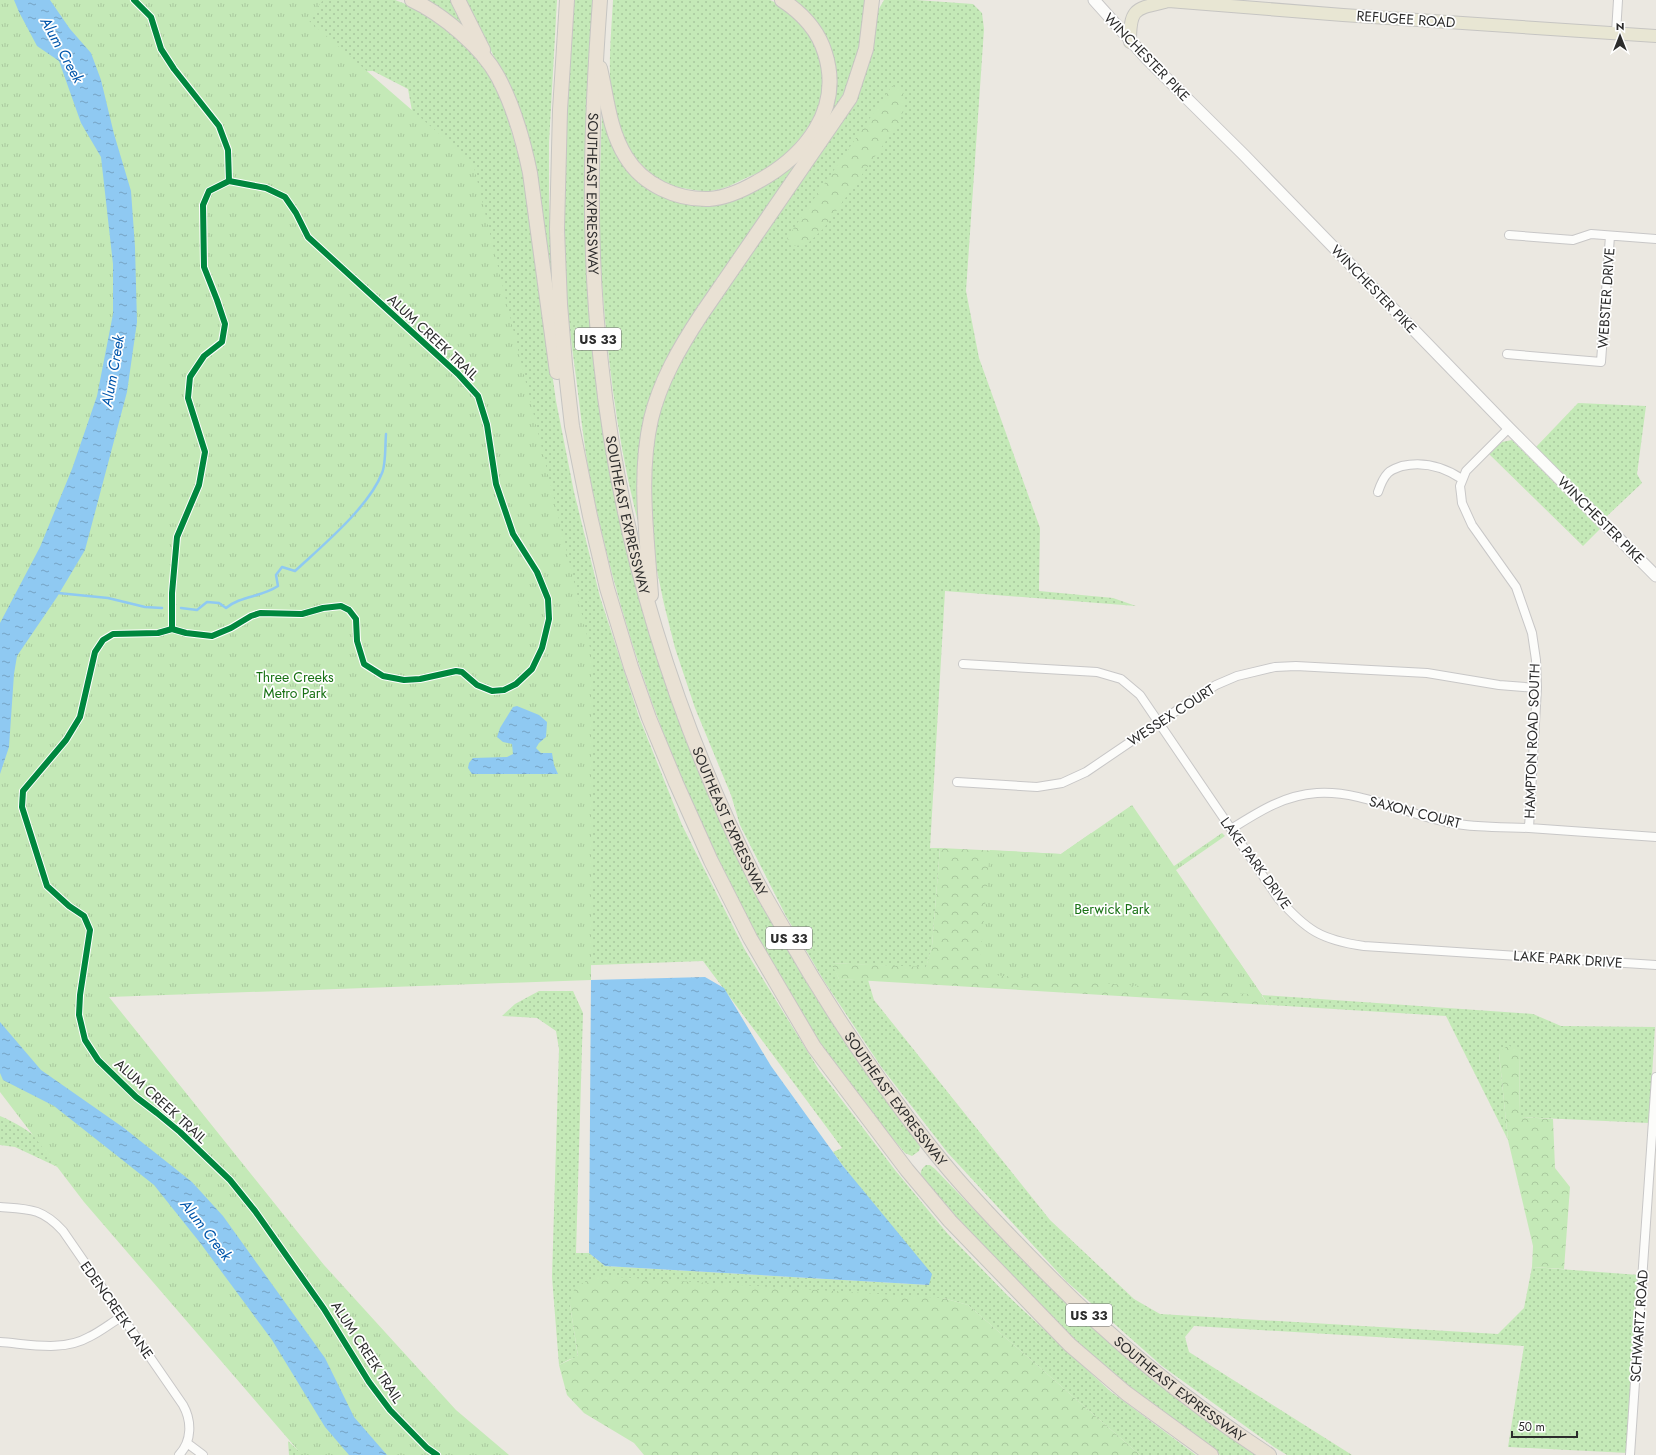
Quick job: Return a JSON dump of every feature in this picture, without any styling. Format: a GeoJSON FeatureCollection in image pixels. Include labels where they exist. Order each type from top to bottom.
{"type":"FeatureCollection","features":[{"type":"Feature","properties":{"kind":"highway"},"geometry":{"type":"LineString","coordinates":[[412,0],[447,22],[465,37],[490,64]]}},
{"type":"Feature","properties":{"kind":"highway"},"geometry":{"type":"LineString","coordinates":[[458,0],[490,64],[498,76],[515,114],[525,147],[539,233],[558,386],[572,426]]}},
{"type":"Feature","properties":{"kind":"highway","name":"US 33"},"geometry":{"type":"LineString","coordinates":[[567,0],[560,110],[557,229],[560,304],[572,426],[590,516],[607,588],[631,667],[649,718],[711,861],[756,948],[814,1047],[907,1170],[950,1221],[1070,1345],[1126,1393],[1211,1455]]}},
{"type":"Feature","properties":{"kind":"highway","name":"SOUTHEAST EXPRESSWAY"},"geometry":{"type":"LineString","coordinates":[[600,0],[592,121],[591,216],[595,301],[601,368],[621,491],[636,562],[654,623],[696,744],[719,800],[755,878],[813,981],[876,1076],[933,1150],[1009,1237],[1061,1289],[1115,1338],[1178,1391],[1241,1437],[1269,1455]]}},
{"type":"Feature","properties":{"kind":"highway"},"geometry":{"type":"LineString","coordinates":[[596,49],[614,135],[626,158],[635,169],[654,185],[669,192],[689,197],[709,199],[721,196],[749,187],[764,179],[794,156],[808,142],[824,113],[829,96],[831,80],[828,62],[822,45],[814,30],[803,16],[782,0]]}},
{"type":"Feature","properties":{"kind":"highway"},"geometry":{"type":"LineString","coordinates":[[654,623],[644,489],[646,455],[651,418],[663,383],[679,348],[850,98],[866,49],[872,0]]}},
{"type":"Feature","properties":{"kind":"main road","name":"WINCHESTER PIKE"},"geometry":{"type":"LineString","coordinates":[[1094,0],[1130,42],[1244,156],[1509,428],[1656,576]]}},
{"type":"Feature","properties":{"kind":"main road","name":"REFUGEE ROAD"},"geometry":{"type":"LineString","coordinates":[[1156,0],[1656,36]]}},
{"type":"Feature","properties":{"kind":"main road"},"geometry":{"type":"LineString","coordinates":[[1130,42],[1130,22],[1138,9],[1169,1]]}},
{"type":"Feature","properties":{"kind":"street"},"geometry":{"type":"LineString","coordinates":[[1616,33],[1618,0]]}},
{"type":"Feature","properties":{"kind":"street","name":"WEBSTER DRIVE"},"geometry":{"type":"LineString","coordinates":[[1509,235],[1573,240],[1591,234],[1656,239]]}},
{"type":"Feature","properties":{"kind":"street","name":"WEBSTER DRIVE"},"geometry":{"type":"LineString","coordinates":[[1506,354],[1602,362],[1610,236]]}},
{"type":"Feature","properties":{"kind":"street","name":"HAMPTON ROAD SOUTH"},"geometry":{"type":"LineString","coordinates":[[1509,428],[1471,464],[1462,479],[1460,486],[1461,499],[1465,513],[1516,587],[1532,633],[1536,660],[1537,688],[1529,828]]}},
{"type":"Feature","properties":{"kind":"street"},"geometry":{"type":"LineString","coordinates":[[1378,492],[1382,480],[1388,473],[1398,468],[1413,464],[1422,464],[1442,468],[1450,471],[1462,479]]}},
{"type":"Feature","properties":{"kind":"street","name":"LAKE PARK DRIVE"},"geometry":{"type":"LineString","coordinates":[[963,664],[1097,672],[1121,679],[1140,695],[1278,898],[1300,922],[1325,938],[1340,943],[1364,946],[1656,965]]}},
{"type":"Feature","properties":{"kind":"street","name":"WESSEX COURT"},"geometry":{"type":"LineString","coordinates":[[957,782],[1037,787],[1062,783],[1086,772],[1158,722],[1216,685],[1237,676],[1275,667],[1319,666],[1427,673],[1499,685],[1537,688]]}},
{"type":"Feature","properties":{"kind":"street","name":"SAXON COURT"},"geometry":{"type":"LineString","coordinates":[[1231,829],[1280,801],[1318,793],[1340,794],[1375,801],[1447,822],[1479,826],[1656,837]]}},
{"type":"Feature","properties":{"kind":"street","name":"SCHWARTZ ROAD"},"geometry":{"type":"LineString","coordinates":[[1630,1455],[1656,1077]]}},
{"type":"Feature","properties":{"kind":"street","name":"EDENCREEK LANE"},"geometry":{"type":"LineString","coordinates":[[0,1207],[25,1209],[42,1213],[53,1220],[63,1231],[188,1414],[190,1426],[187,1444],[180,1454]]}},
{"type":"Feature","properties":{"kind":"street"},"geometry":{"type":"LineString","coordinates":[[0,1342],[56,1346],[67,1345],[89,1337],[121,1317]]}},
{"type":"Feature","properties":{"kind":"street"},"geometry":{"type":"LineString","coordinates":[[187,1444],[203,1455]]}},
{"type":"Feature","properties":{"kind":"green space","name":"Three Creeks Metro Park"},"geometry":{"type":"Polygon","coordinates":[[[0,0],[323,0],[308,20],[473,163],[591,652],[591,980],[109,997],[324,1265],[456,1410],[509,1455],[302,1455],[84,1202],[0,1092],[0,0]]]}},
{"type":"Feature","properties":{"kind":"green space"},"geometry":{"type":"Polygon","coordinates":[[[170,0],[395,0],[411,6],[440,22],[473,52],[491,76],[507,116],[524,175],[556,401],[574,492],[600,597],[639,717],[682,825],[745,950],[819,1070],[895,1170],[947,1233],[1007,1295],[1110,1391],[1196,1455],[1140,1455],[968,1305],[943,1298],[570,1305],[578,1357],[559,1365],[552,1277],[559,1049],[556,1031],[537,1018],[502,1016],[515,1004],[539,991],[573,991],[583,1013],[576,1253],[589,1253],[605,1266],[929,1285],[833,1152],[842,1148],[703,961],[568,966],[408,89],[373,71],[339,72],[170,0]]]}},
{"type":"Feature","properties":{"kind":"green space"},"geometry":{"type":"Polygon","coordinates":[[[425,0],[452,0],[465,25],[463,26],[437,6],[425,0]]]}},
{"type":"Feature","properties":{"kind":"green space"},"geometry":{"type":"Polygon","coordinates":[[[466,0],[557,0],[549,143],[549,201],[552,278],[550,278],[510,89],[466,0]]]}},
{"type":"Feature","properties":{"kind":"green space"},"geometry":{"type":"Polygon","coordinates":[[[572,0],[593,0],[587,102],[584,202],[589,311],[603,426],[617,504],[636,586],[666,680],[709,793],[756,896],[811,990],[867,1074],[917,1140],[920,1147],[919,1151],[912,1156],[905,1153],[883,1127],[831,1059],[783,982],[751,925],[693,806],[645,683],[625,621],[590,479],[581,421],[567,298],[564,238],[564,170],[572,0]]]}},
{"type":"Feature","properties":{"kind":"green space"},"geometry":{"type":"Polygon","coordinates":[[[613,0],[770,0],[780,5],[793,16],[811,37],[820,59],[823,80],[822,95],[811,123],[792,148],[768,168],[727,187],[712,191],[700,191],[682,188],[662,182],[643,166],[629,149],[620,134],[614,115],[610,83],[610,48],[613,0]]]}},
{"type":"Feature","properties":{"kind":"green space"},"geometry":{"type":"Polygon","coordinates":[[[792,0],[867,0],[860,48],[845,91],[831,114],[829,113],[834,76],[792,0]]]}},
{"type":"Feature","properties":{"kind":"green space"},"geometry":{"type":"Polygon","coordinates":[[[884,0],[916,0],[973,4],[982,13],[984,29],[966,291],[979,358],[1040,528],[1039,591],[1113,598],[1136,606],[945,591],[930,848],[940,848],[932,946],[926,968],[832,963],[839,979],[868,980],[874,1000],[1050,1220],[1134,1299],[1160,1314],[1498,1334],[1524,1308],[1532,1267],[1639,1275],[1628,1453],[1508,1447],[1524,1346],[1194,1326],[1185,1337],[1189,1352],[1352,1455],[1287,1455],[1274,1447],[1162,1366],[1066,1281],[947,1152],[882,1068],[824,981],[786,916],[740,825],[731,795],[695,708],[675,648],[655,561],[651,509],[653,439],[659,409],[684,351],[841,121],[876,14],[884,0]]]}},
{"type":"Feature","properties":{"kind":"green space"},"geometry":{"type":"Polygon","coordinates":[[[892,86],[903,90],[905,107],[898,124],[824,228],[806,245],[791,246],[787,238],[892,86]]]}},
{"type":"Feature","properties":{"kind":"green space"},"geometry":{"type":"Polygon","coordinates":[[[605,115],[631,172],[704,202],[802,158],[657,382],[641,521],[638,522],[624,460],[619,429],[603,302],[600,251],[600,193],[602,116],[605,115]]]}},
{"type":"Feature","properties":{"kind":"green space"},"geometry":{"type":"Polygon","coordinates":[[[1578,403],[1646,406],[1637,474],[1642,483],[1606,517],[1536,447],[1578,403]]]}},
{"type":"Feature","properties":{"kind":"green space"},"geometry":{"type":"Polygon","coordinates":[[[1512,440],[1600,529],[1583,546],[1488,453],[1502,442],[1512,440]]]}},
{"type":"Feature","properties":{"kind":"green space","name":"Berwick Park"},"geometry":{"type":"Polygon","coordinates":[[[1132,805],[1174,866],[1222,833],[1225,836],[1176,870],[1262,995],[979,974],[990,850],[1061,854],[1132,805]]]}},
{"type":"Feature","properties":{"kind":"green space","name":"Berwick Park"},"geometry":{"type":"Polygon","coordinates":[[[1091,833],[1238,960],[1268,1005],[839,979],[831,963],[926,967],[932,946],[940,848],[1061,854],[1091,833]]]}},
{"type":"Feature","properties":{"kind":"green space"},"geometry":{"type":"Polygon","coordinates":[[[1262,995],[1533,1014],[1561,1026],[1655,1027],[1649,1123],[1520,1117],[1519,1051],[1499,1053],[1508,1140],[1446,1016],[1268,1005],[1262,995]]]}},
{"type":"Feature","properties":{"kind":"green space"},"geometry":{"type":"Polygon","coordinates":[[[1508,1045],[1519,1051],[1520,1117],[1553,1119],[1555,1168],[1570,1187],[1564,1269],[1532,1267],[1533,1246],[1508,1140],[1499,1053],[1508,1045]]]}},
{"type":"Feature","properties":{"kind":"green space"},"geometry":{"type":"Polygon","coordinates":[[[0,1116],[12,1121],[44,1143],[81,1178],[15,1147],[0,1145],[0,1116]]]}},
{"type":"Feature","properties":{"kind":"green space"},"geometry":{"type":"Polygon","coordinates":[[[926,1165],[930,1165],[935,1169],[1030,1268],[1116,1348],[1257,1455],[1220,1455],[1115,1375],[1057,1324],[966,1230],[921,1179],[921,1171],[926,1165]]]}},
{"type":"Feature","properties":{"kind":"green space"},"geometry":{"type":"Polygon","coordinates":[[[600,1276],[943,1298],[968,1305],[1140,1455],[644,1455],[634,1443],[584,1413],[567,1395],[559,1365],[578,1356],[570,1305],[575,1286],[600,1276]]]}},
{"type":"Feature","properties":{"kind":"green space"},"geometry":{"type":"Polygon","coordinates":[[[288,1441],[303,1455],[289,1455],[288,1441]]]}},
{"type":"Feature","properties":{"kind":"water","name":"Alum Creek"},"geometry":{"type":"Polygon","coordinates":[[[14,0],[50,0],[70,29],[91,53],[101,80],[114,134],[131,191],[135,247],[137,322],[127,392],[85,550],[57,597],[17,656],[14,674],[9,747],[0,774],[0,623],[40,547],[72,469],[97,396],[113,314],[113,264],[101,157],[81,123],[59,61],[37,46],[14,0]]]}},
{"type":"Feature","properties":{"kind":"water"},"geometry":{"type":"Polygon","coordinates":[[[517,706],[539,715],[547,722],[546,737],[536,748],[541,753],[552,753],[554,765],[558,774],[472,774],[468,768],[469,763],[473,758],[507,757],[513,754],[512,744],[503,742],[497,737],[500,728],[513,707],[517,706]]]}},
{"type":"Feature","properties":{"kind":"water"},"geometry":{"type":"Polygon","coordinates":[[[705,977],[724,988],[771,1066],[843,1166],[932,1274],[929,1285],[605,1266],[589,1253],[591,980],[705,977]]]}},
{"type":"Feature","properties":{"kind":"water","name":"Alum Creek"},"geometry":{"type":"Polygon","coordinates":[[[0,1022],[41,1070],[124,1128],[192,1182],[223,1216],[325,1358],[354,1417],[387,1455],[349,1455],[325,1427],[272,1340],[201,1244],[154,1185],[54,1106],[3,1080],[0,1073],[0,1022]]]}},
{"type":"Feature","properties":{"kind":"waterway"},"geometry":{"type":"LineString","coordinates":[[181,608],[197,610],[207,602],[219,603],[226,608],[238,601],[272,590],[278,586],[276,575],[282,567],[295,571],[331,538],[367,499],[376,486],[382,473],[385,460],[386,434]]}},
{"type":"Feature","properties":{"kind":"waterway"},"geometry":{"type":"LineString","coordinates":[[58,593],[108,598],[145,607],[162,608]]}},
{"type":"Feature","properties":{"kind":"cycle path"},"geometry":{"type":"LineString","coordinates":[[134,0],[151,17],[161,49],[174,69],[219,126],[228,150],[229,181]]}},
{"type":"Feature","properties":{"kind":"cycle path","name":"ALUM CREEK TRAIL"},"geometry":{"type":"LineString","coordinates":[[172,629],[186,633],[212,636],[260,613],[302,614],[323,608],[341,606],[349,610],[356,619],[357,641],[364,664],[383,676],[404,680],[420,679],[456,671],[462,672],[477,685],[492,691],[504,690],[516,684],[532,669],[542,648],[549,619],[548,599],[537,572],[513,534],[496,484],[487,425],[478,396],[458,374],[308,237],[296,213],[285,197],[266,188],[229,181],[209,191],[203,205],[204,267],[225,324],[222,342],[204,356],[190,377],[188,398],[205,452],[199,485],[177,537],[172,593],[172,629],[158,633],[113,634],[103,640],[95,652],[80,717],[66,740],[23,791],[22,807],[47,886],[69,906],[84,916],[90,930],[80,995],[79,1015],[85,1040],[98,1060],[136,1097],[180,1132],[230,1180],[255,1211],[324,1309],[369,1382],[390,1410],[427,1448],[437,1455]]}}]}
